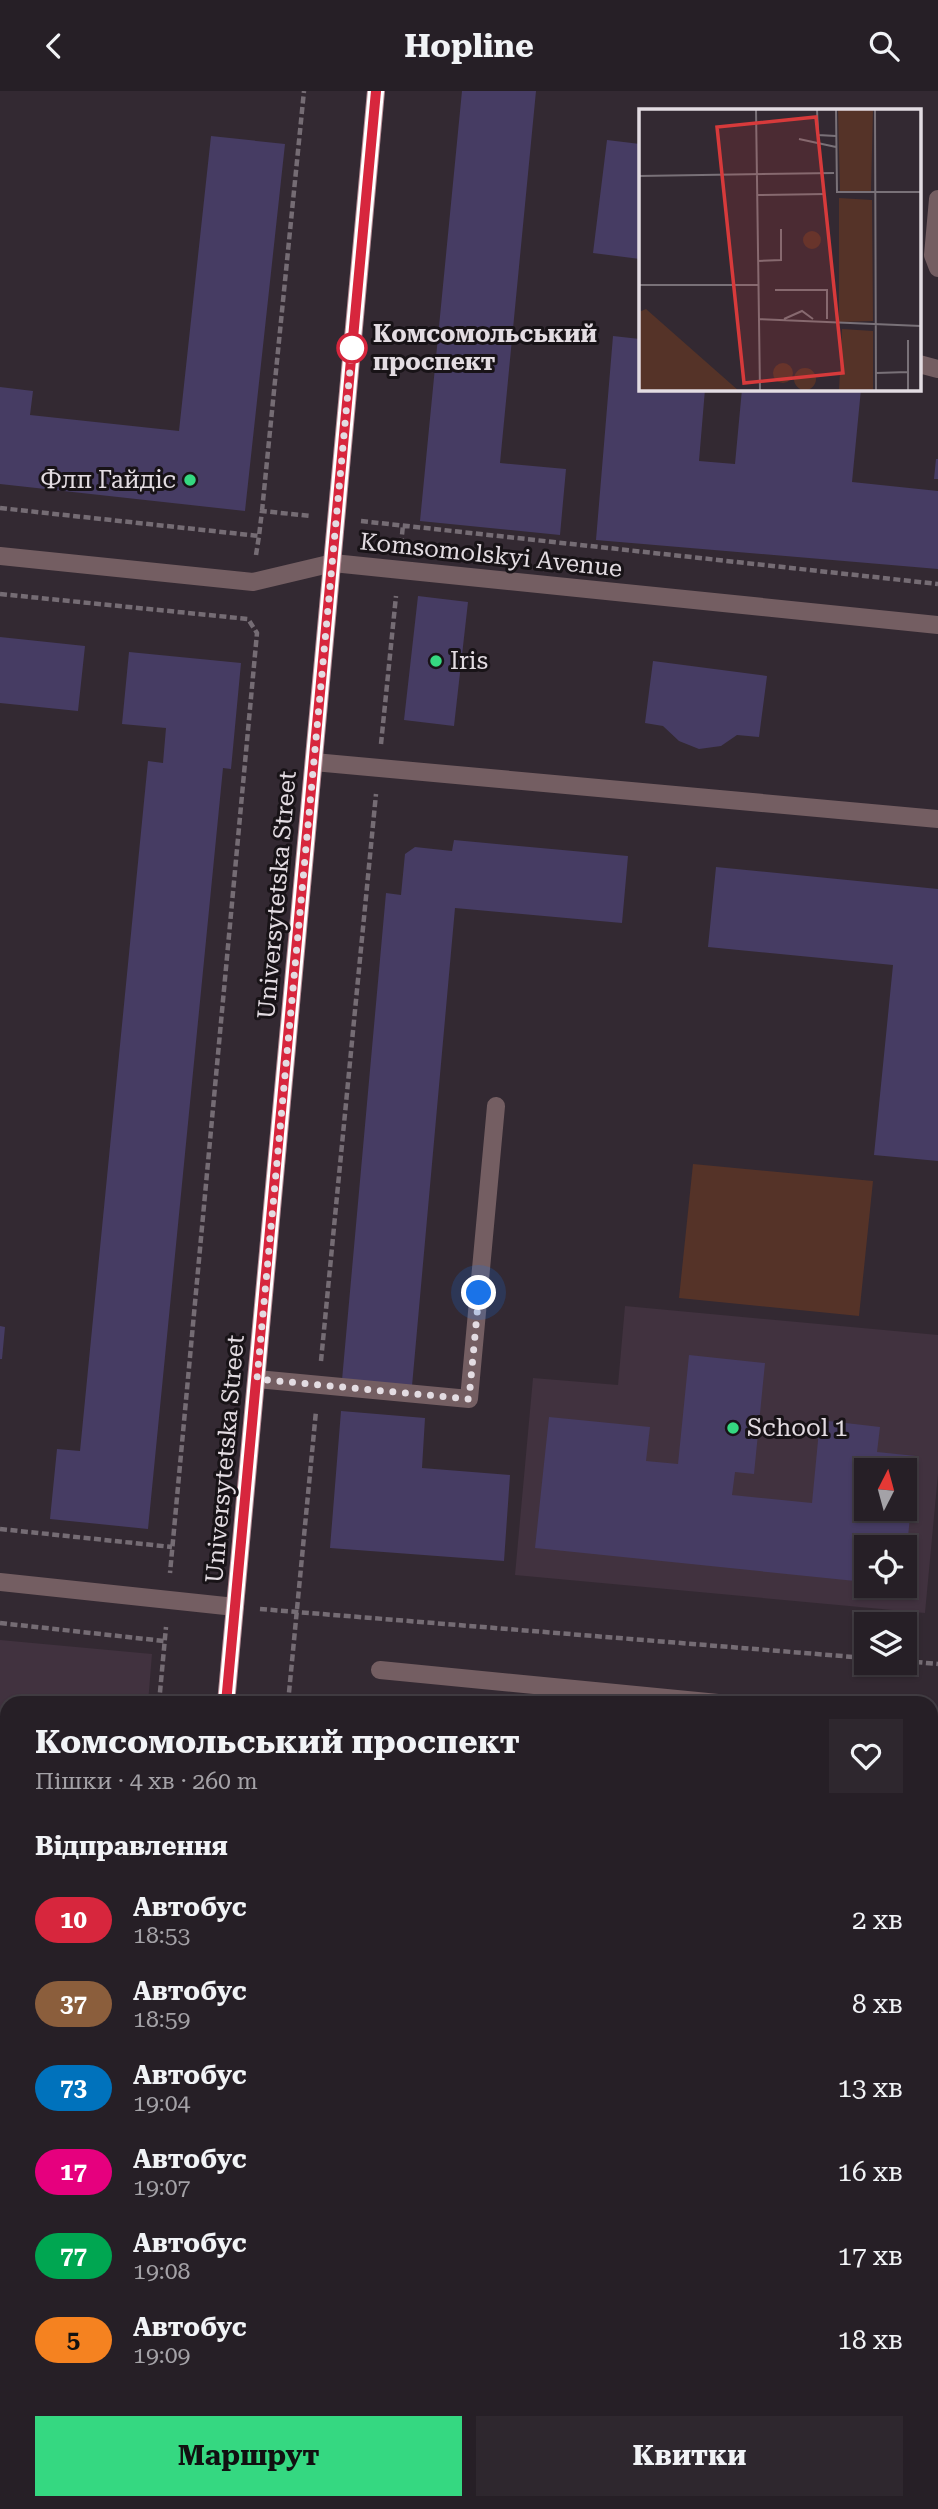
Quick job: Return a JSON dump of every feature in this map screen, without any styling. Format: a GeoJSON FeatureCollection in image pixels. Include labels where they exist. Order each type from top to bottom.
{"type":"FeatureCollection","features":[{"type":"Feature","properties":{"kind":"main road","name":"Universytetska Street"},"geometry":{"type":"LineString","coordinates":[[227,1696],[376,91]]}},
{"type":"Feature","properties":{"kind":"street"},"geometry":{"type":"LineString","coordinates":[[938,199],[933,254],[938,268]]}},
{"type":"Feature","properties":{"kind":"street"},"geometry":{"type":"LineString","coordinates":[[920,364],[938,369]]}},
{"type":"Feature","properties":{"kind":"street","name":"Komsomolskyi Avenue"},"geometry":{"type":"LineString","coordinates":[[0,556],[253,582],[332,563],[938,625]]}},
{"type":"Feature","properties":{"kind":"street"},"geometry":{"type":"LineString","coordinates":[[314,762],[938,818]]}},
{"type":"Feature","properties":{"kind":"street"},"geometry":{"type":"LineString","coordinates":[[257,1379],[469,1399],[496,1106]]}},
{"type":"Feature","properties":{"kind":"street"},"geometry":{"type":"LineString","coordinates":[[0,1582],[236,1607]]}},
{"type":"Feature","properties":{"kind":"street"},"geometry":{"type":"LineString","coordinates":[[380,1671],[644,1696]]}},
{"type":"Feature","properties":{"kind":"path"},"geometry":{"type":"LineString","coordinates":[[0,508],[259,536],[303,91]]}},
{"type":"Feature","properties":{"kind":"path"},"geometry":{"type":"LineString","coordinates":[[262,511],[938,584]]}},
{"type":"Feature","properties":{"kind":"path"},"geometry":{"type":"LineString","coordinates":[[289,1696],[403,525]]}},
{"type":"Feature","properties":{"kind":"path"},"geometry":{"type":"LineString","coordinates":[[0,594],[248,619],[257,633],[160,1696]]}},
{"type":"Feature","properties":{"kind":"path"},"geometry":{"type":"LineString","coordinates":[[0,1529],[172,1548]]}},
{"type":"Feature","properties":{"kind":"path"},"geometry":{"type":"LineString","coordinates":[[236,1607],[854,1657]]}},
{"type":"Feature","properties":{"kind":"path"},"geometry":{"type":"LineString","coordinates":[[0,1623],[164,1641]]}},
{"type":"Feature","properties":{"kind":"path"},"geometry":{"type":"LineString","coordinates":[[917,1662],[938,1664]]}},
{"type":"Feature","properties":{"kind":"shaded area"},"geometry":{"type":"Polygon","coordinates":[[[693,1164],[873,1181],[859,1316],[679,1298],[693,1164]]]}},
{"type":"Feature","properties":{"kind":"shaded area","name":"School 1"},"geometry":{"type":"Polygon","coordinates":[[[625,1306],[938,1335],[938,1474],[925,1613],[515,1575],[533,1378],[618,1385],[625,1306]]]}},
{"type":"Feature","properties":{"kind":"shaded area"},"geometry":{"type":"Polygon","coordinates":[[[0,1640],[152,1654],[149,1696],[0,1696],[0,1640]]]}},
{"type":"Feature","properties":{"kind":"building"},"geometry":{"type":"Polygon","coordinates":[[[462,91],[536,91],[500,463],[566,469],[560,535],[420,521],[462,91]]]}},
{"type":"Feature","properties":{"kind":"building"},"geometry":{"type":"Polygon","coordinates":[[[211,136],[285,144],[245,511],[0,484],[0,387],[33,391],[30,415],[179,431],[211,136]]]}},
{"type":"Feature","properties":{"kind":"building"},"geometry":{"type":"Polygon","coordinates":[[[607,140],[639,144],[639,259],[593,253],[607,140]]]}},
{"type":"Feature","properties":{"kind":"building"},"geometry":{"type":"Polygon","coordinates":[[[613,336],[639,339],[639,390],[705,390],[699,461],[735,464],[742,390],[861,390],[852,482],[938,491],[938,569],[596,540],[613,336]]]}},
{"type":"Feature","properties":{"kind":"building"},"geometry":{"type":"Polygon","coordinates":[[[936,459],[938,479],[934,479],[936,459]]]}},
{"type":"Feature","properties":{"kind":"building","name":"Iris"},"geometry":{"type":"Polygon","coordinates":[[[418,596],[468,602],[454,726],[404,720],[418,596]]]}},
{"type":"Feature","properties":{"kind":"building"},"geometry":{"type":"Polygon","coordinates":[[[0,637],[85,646],[78,711],[0,703],[0,637]]]}},
{"type":"Feature","properties":{"kind":"building"},"geometry":{"type":"Polygon","coordinates":[[[129,652],[241,663],[231,769],[223,768],[148,1529],[50,1519],[57,1449],[80,1451],[148,761],[163,763],[166,728],[122,724],[129,652]]]}},
{"type":"Feature","properties":{"kind":"building"},"geometry":{"type":"Polygon","coordinates":[[[653,661],[767,676],[759,737],[737,735],[721,746],[699,749],[679,741],[663,726],[645,723],[653,661]]]}},
{"type":"Feature","properties":{"kind":"building"},"geometry":{"type":"Polygon","coordinates":[[[454,840],[628,856],[622,923],[455,908],[412,1386],[342,1380],[386,893],[401,895],[405,854],[415,847],[452,851],[454,840]]]}},
{"type":"Feature","properties":{"kind":"building"},"geometry":{"type":"Polygon","coordinates":[[[716,867],[938,889],[938,1161],[874,1155],[893,965],[708,947],[716,867]]]}},
{"type":"Feature","properties":{"kind":"building"},"geometry":{"type":"Polygon","coordinates":[[[0,1326],[5,1327],[2,1359],[0,1359],[0,1326]]]}},
{"type":"Feature","properties":{"kind":"building"},"geometry":{"type":"Polygon","coordinates":[[[689,1355],[765,1363],[754,1474],[735,1472],[732,1495],[812,1503],[820,1420],[880,1427],[877,1452],[916,1458],[854,1458],[854,1521],[910,1521],[908,1535],[854,1535],[854,1581],[535,1548],[549,1417],[650,1427],[646,1461],[678,1464],[689,1355]]]}},
{"type":"Feature","properties":{"kind":"building"},"geometry":{"type":"Polygon","coordinates":[[[341,1411],[425,1418],[422,1468],[510,1475],[504,1561],[330,1548],[341,1411]]]}},
{"type":"Feature","properties":{"kind":"bus line","name":"10"},"geometry":{"type":"LineString","coordinates":[[227,1696],[376,91]]}},
{"type":"Feature","properties":{"kind":"place","name":"Комсомольський проспект"},"geometry":{"type":"Point","coordinates":[352,348]}},
{"type":"Feature","properties":{"kind":"place","name":"Флп Гайдіс"},"geometry":{"type":"Point","coordinates":[190,480]}},
{"type":"Feature","properties":{"kind":"place","name":"Iris"},"geometry":{"type":"Point","coordinates":[436,661]}},
{"type":"Feature","properties":{"kind":"place","name":"School 1"},"geometry":{"type":"Point","coordinates":[733,1428]}},
{"type":"Feature","properties":{"kind":"route"},"geometry":{"type":"LineString","coordinates":[[352,348],[257,1379],[469,1399],[479,1293]]}}]}
